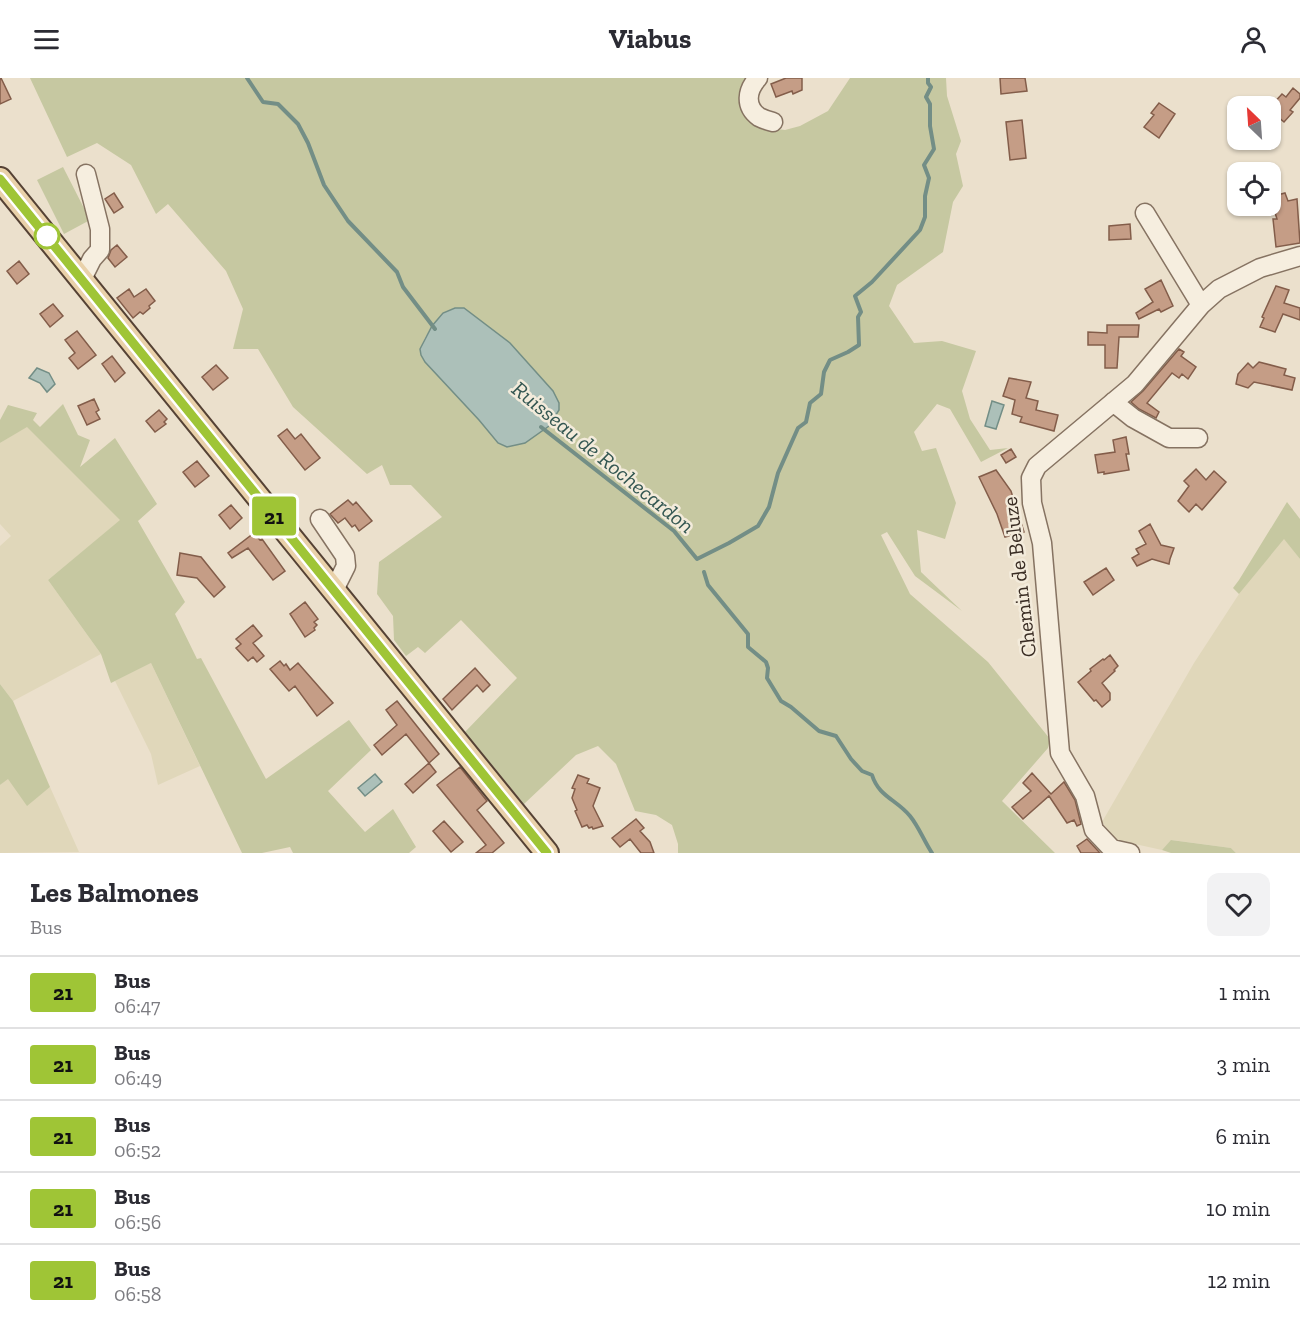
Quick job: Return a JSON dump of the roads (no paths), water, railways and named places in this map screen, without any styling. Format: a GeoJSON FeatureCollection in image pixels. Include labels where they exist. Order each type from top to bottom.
{"type":"FeatureCollection","features":[{"type":"Feature","properties":{"kind":"main road"},"geometry":{"type":"LineString","coordinates":[[0,179],[548,853]]}},
{"type":"Feature","properties":{"kind":"street"},"geometry":{"type":"LineString","coordinates":[[758,78],[751,85],[748,97],[751,107],[759,117],[773,122]]}},
{"type":"Feature","properties":{"kind":"street"},"geometry":{"type":"LineString","coordinates":[[82,279],[100,249],[100,229],[86,174]]}},
{"type":"Feature","properties":{"kind":"street"},"geometry":{"type":"LineString","coordinates":[[1144,213],[1200,305]]}},
{"type":"Feature","properties":{"kind":"street","name":"Chemin de Beluze"},"geometry":{"type":"LineString","coordinates":[[1130,853],[1112,849],[1095,830],[1085,796],[1060,753],[1041,543],[1032,503],[1030,478],[1037,466],[1135,384],[1200,305],[1219,289],[1260,268],[1300,256]]}},
{"type":"Feature","properties":{"kind":"street"},"geometry":{"type":"LineString","coordinates":[[1113,402],[1133,418],[1169,438],[1198,438]]}},
{"type":"Feature","properties":{"kind":"street"},"geometry":{"type":"LineString","coordinates":[[320,519],[345,556],[346,566],[334,590]]}},
{"type":"Feature","properties":{"kind":"water"},"geometry":{"type":"Polygon","coordinates":[[[455,308],[464,308],[510,343],[553,391],[559,403],[559,410],[549,426],[525,443],[507,447],[498,443],[421,355],[420,349],[432,326],[443,313],[455,308]]]}},
{"type":"Feature","properties":{"kind":"water"},"geometry":{"type":"Polygon","coordinates":[[[37,368],[49,373],[55,384],[47,392],[40,383],[29,378],[37,368]]]}},
{"type":"Feature","properties":{"kind":"water"},"geometry":{"type":"Polygon","coordinates":[[[992,401],[1004,405],[996,429],[985,426],[992,401]]]}},
{"type":"Feature","properties":{"kind":"water"},"geometry":{"type":"Polygon","coordinates":[[[375,774],[382,782],[365,796],[358,788],[375,774]]]}},
{"type":"Feature","properties":{"kind":"waterway","name":"Ruisseau de Rochecardon"},"geometry":{"type":"LineString","coordinates":[[247,78],[263,102],[278,104],[298,124],[324,185],[348,221],[397,272],[403,287],[435,329]]}},
{"type":"Feature","properties":{"kind":"waterway"},"geometry":{"type":"LineString","coordinates":[[541,427],[674,531],[697,559],[758,526],[769,507],[778,473],[798,428],[806,422],[810,403],[821,394],[824,372],[830,360],[859,345],[858,317],[861,312],[855,296],[872,282],[920,230],[925,217],[925,196],[929,178],[924,165],[934,149],[930,126],[930,104],[926,97],[931,87],[928,78]]}},
{"type":"Feature","properties":{"kind":"waterway","name":"Ruisseau de Rochecardon"},"geometry":{"type":"LineString","coordinates":[[704,572],[708,585],[748,634],[748,647],[766,662],[767,678],[781,701],[819,731],[836,736],[862,771],[872,775],[883,793],[910,816],[932,853]]}}]}
